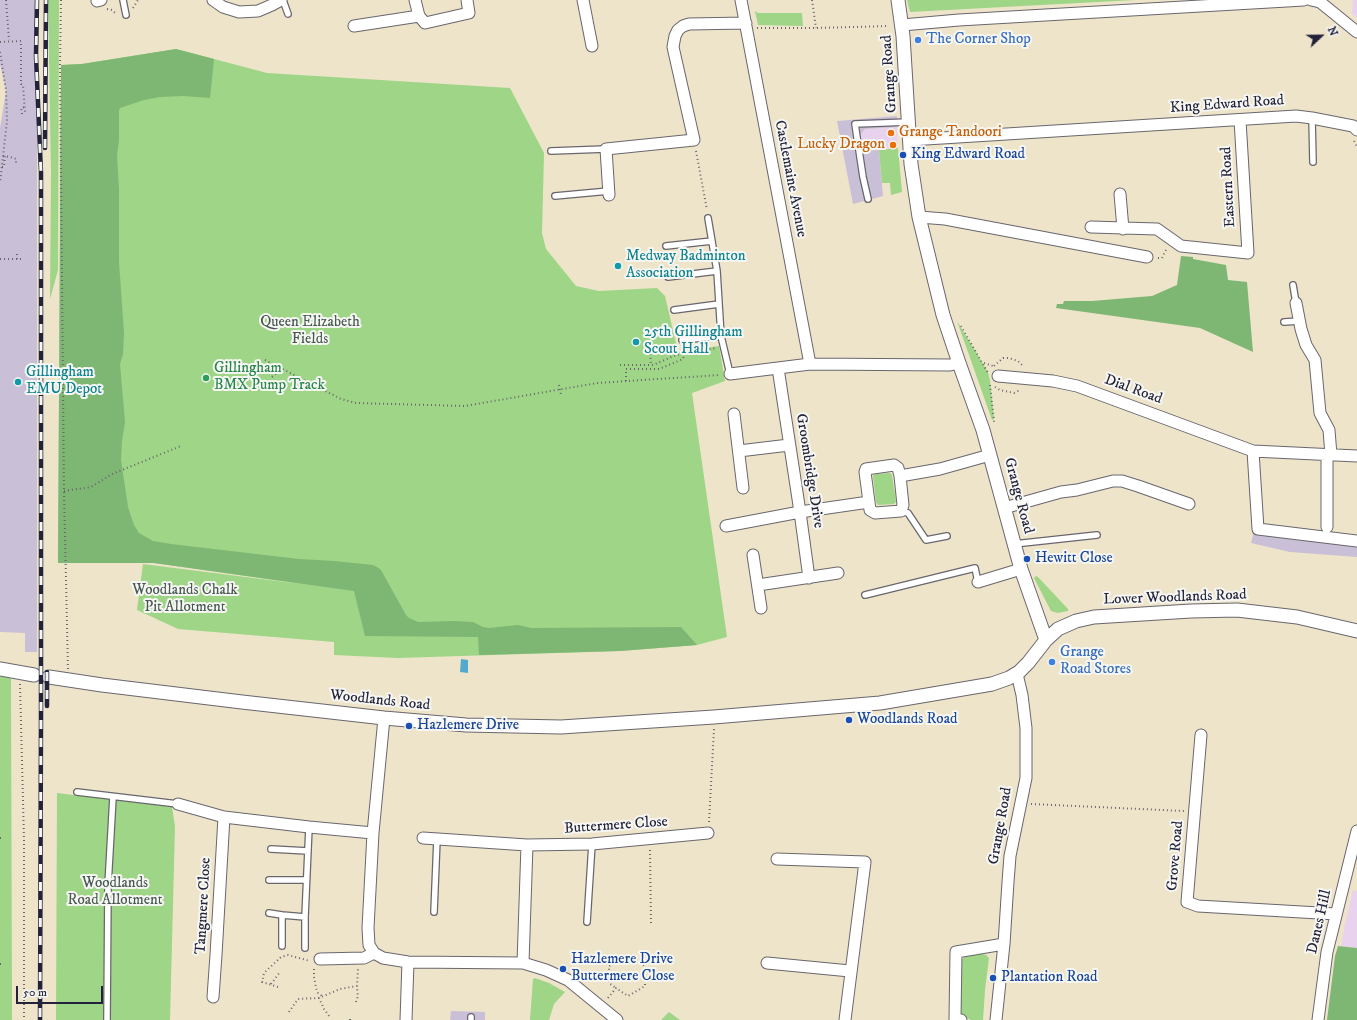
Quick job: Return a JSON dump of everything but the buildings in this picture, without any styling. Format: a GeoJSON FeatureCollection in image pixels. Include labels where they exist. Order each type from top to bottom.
{"type":"FeatureCollection","features":[{"type":"Feature","properties":{"kind":"street"},"geometry":{"type":"LineString","coordinates":[[213,0],[223,7],[239,12],[258,11],[282,0]]}},
{"type":"Feature","properties":{"kind":"street"},"geometry":{"type":"LineString","coordinates":[[415,0],[419,16],[425,23],[469,13],[467,0]]}},
{"type":"Feature","properties":{"kind":"street"},"geometry":{"type":"LineString","coordinates":[[584,0],[592,46]]}},
{"type":"Feature","properties":{"kind":"street","name":"Castlemaine Avenue"},"geometry":{"type":"LineString","coordinates":[[741,0],[810,364]]}},
{"type":"Feature","properties":{"kind":"street","name":"Grange Road"},"geometry":{"type":"LineString","coordinates":[[898,0],[902,25],[912,170],[919,217],[941,307],[983,430],[1021,569],[1046,640]]}},
{"type":"Feature","properties":{"kind":"street"},"geometry":{"type":"LineString","coordinates":[[902,25],[1304,0]]}},
{"type":"Feature","properties":{"kind":"street"},"geometry":{"type":"LineString","coordinates":[[1310,0],[1320,2],[1357,32]]}},
{"type":"Feature","properties":{"kind":"street"},"geometry":{"type":"LineString","coordinates":[[354,26],[419,16]]}},
{"type":"Feature","properties":{"kind":"street"},"geometry":{"type":"LineString","coordinates":[[609,193],[606,149],[694,140],[674,46],[675,36],[683,26],[689,24],[746,26]]}},
{"type":"Feature","properties":{"kind":"street","name":"King Edward Road"},"geometry":{"type":"LineString","coordinates":[[910,140],[1296,116],[1356,127]]}},
{"type":"Feature","properties":{"kind":"street","name":"Eastern Road"},"geometry":{"type":"LineString","coordinates":[[1172,240],[1181,246],[1248,253],[1240,120]]}},
{"type":"Feature","properties":{"kind":"street"},"geometry":{"type":"LineString","coordinates":[[1120,194],[1123,229]]}},
{"type":"Feature","properties":{"kind":"street"},"geometry":{"type":"LineString","coordinates":[[919,217],[945,219],[1147,256]]}},
{"type":"Feature","properties":{"kind":"street"},"geometry":{"type":"LineString","coordinates":[[1091,228],[1157,229],[1172,240]]}},
{"type":"Feature","properties":{"kind":"street"},"geometry":{"type":"LineString","coordinates":[[1296,302],[1306,345],[1315,360],[1320,413],[1328,430],[1329,455],[1327,527]]}},
{"type":"Feature","properties":{"kind":"street"},"geometry":{"type":"LineString","coordinates":[[730,374],[810,364],[950,364],[959,362]]}},
{"type":"Feature","properties":{"kind":"street","name":"Groombridge Drive"},"geometry":{"type":"LineString","coordinates":[[778,368],[809,578]]}},
{"type":"Feature","properties":{"kind":"street","name":"Dial Road"},"geometry":{"type":"LineString","coordinates":[[993,374],[1053,381],[1077,386],[1253,451],[1357,456]]}},
{"type":"Feature","properties":{"kind":"street"},"geometry":{"type":"LineString","coordinates":[[734,414],[743,488]]}},
{"type":"Feature","properties":{"kind":"street"},"geometry":{"type":"LineString","coordinates":[[739,451],[789,445]]}},
{"type":"Feature","properties":{"kind":"street"},"geometry":{"type":"LineString","coordinates":[[1253,451],[1258,529],[1357,541]]}},
{"type":"Feature","properties":{"kind":"street"},"geometry":{"type":"LineString","coordinates":[[900,476],[938,469],[990,455]]}},
{"type":"Feature","properties":{"kind":"street"},"geometry":{"type":"LineString","coordinates":[[893,464],[898,468],[900,476],[903,505],[901,511],[875,513],[870,510],[869,502],[865,472],[866,469],[893,464]]}},
{"type":"Feature","properties":{"kind":"street"},"geometry":{"type":"LineString","coordinates":[[1004,508],[1060,492],[1077,490],[1114,480],[1132,484],[1189,504]]}},
{"type":"Feature","properties":{"kind":"street"},"geometry":{"type":"LineString","coordinates":[[726,526],[800,512],[869,502]]}},
{"type":"Feature","properties":{"kind":"street"},"geometry":{"type":"LineString","coordinates":[[753,555],[761,608]]}},
{"type":"Feature","properties":{"kind":"street"},"geometry":{"type":"LineString","coordinates":[[978,582],[1021,569]]}},
{"type":"Feature","properties":{"kind":"street"},"geometry":{"type":"LineString","coordinates":[[758,585],[838,573]]}},
{"type":"Feature","properties":{"kind":"street","name":"Lower Woodlands Road"},"geometry":{"type":"LineString","coordinates":[[1046,640],[1061,627],[1086,618],[1228,609],[1280,615],[1357,631]]}},
{"type":"Feature","properties":{"kind":"street"},"geometry":{"type":"LineString","coordinates":[[1017,674],[1028,663],[1046,640]]}},
{"type":"Feature","properties":{"kind":"street"},"geometry":{"type":"LineString","coordinates":[[0,669],[34,675]]}},
{"type":"Feature","properties":{"kind":"street","name":"Grange Road"},"geometry":{"type":"LineString","coordinates":[[996,1020],[1004,944],[1009,870],[1026,778],[1026,728],[1022,695],[1017,674]]}},
{"type":"Feature","properties":{"kind":"street","name":"Woodlands Road"},"geometry":{"type":"LineString","coordinates":[[49,677],[102,685],[384,718],[466,725],[550,727],[714,717],[886,702],[992,684],[1017,674]]}},
{"type":"Feature","properties":{"kind":"street"},"geometry":{"type":"LineString","coordinates":[[384,718],[374,833],[368,928],[369,945],[374,954],[383,958],[408,962],[523,963],[546,970],[568,980],[617,1020]]}},
{"type":"Feature","properties":{"kind":"street","name":"Grove Road"},"geometry":{"type":"LineString","coordinates":[[1201,735],[1188,902],[1198,906],[1336,914]]}},
{"type":"Feature","properties":{"kind":"street"},"geometry":{"type":"LineString","coordinates":[[178,804],[224,817],[374,833]]}},
{"type":"Feature","properties":{"kind":"street","name":"Tangmere Close"},"geometry":{"type":"LineString","coordinates":[[213,997],[224,817]]}},
{"type":"Feature","properties":{"kind":"street","name":"Danes Hill"},"geometry":{"type":"LineString","coordinates":[[1318,1020],[1327,952],[1357,831]]}},
{"type":"Feature","properties":{"kind":"street","name":"Buttermere Close"},"geometry":{"type":"LineString","coordinates":[[423,838],[527,845],[592,844],[708,834]]}},
{"type":"Feature","properties":{"kind":"street"},"geometry":{"type":"LineString","coordinates":[[523,963],[527,845]]}},
{"type":"Feature","properties":{"kind":"street"},"geometry":{"type":"LineString","coordinates":[[777,859],[865,862],[845,1020]]}},
{"type":"Feature","properties":{"kind":"street"},"geometry":{"type":"LineString","coordinates":[[960,1020],[955,1018],[956,952],[1004,944]]}},
{"type":"Feature","properties":{"kind":"street"},"geometry":{"type":"LineString","coordinates":[[317,960],[358,959],[369,957],[374,954]]}},
{"type":"Feature","properties":{"kind":"street"},"geometry":{"type":"LineString","coordinates":[[406,1020],[408,962]]}},
{"type":"Feature","properties":{"kind":"street"},"geometry":{"type":"LineString","coordinates":[[767,963],[850,971]]}},
{"type":"Feature","properties":{"kind":"lane"},"geometry":{"type":"LineString","coordinates":[[123,0],[126,15]]}},
{"type":"Feature","properties":{"kind":"lane"},"geometry":{"type":"LineString","coordinates":[[282,0],[288,14]]}},
{"type":"Feature","properties":{"kind":"lane"},"geometry":{"type":"LineString","coordinates":[[1312,118],[1313,162]]}},
{"type":"Feature","properties":{"kind":"lane"},"geometry":{"type":"LineString","coordinates":[[868,199],[855,124],[909,122]]}},
{"type":"Feature","properties":{"kind":"lane"},"geometry":{"type":"LineString","coordinates":[[551,151],[606,149]]}},
{"type":"Feature","properties":{"kind":"lane"},"geometry":{"type":"LineString","coordinates":[[554,196],[609,193]]}},
{"type":"Feature","properties":{"kind":"lane"},"geometry":{"type":"LineString","coordinates":[[708,218],[717,271],[721,336],[730,374]]}},
{"type":"Feature","properties":{"kind":"lane"},"geometry":{"type":"LineString","coordinates":[[666,246],[712,241]]}},
{"type":"Feature","properties":{"kind":"lane"},"geometry":{"type":"LineString","coordinates":[[668,278],[717,271]]}},
{"type":"Feature","properties":{"kind":"lane"},"geometry":{"type":"LineString","coordinates":[[1293,285],[1296,302]]}},
{"type":"Feature","properties":{"kind":"lane"},"geometry":{"type":"LineString","coordinates":[[674,310],[719,304]]}},
{"type":"Feature","properties":{"kind":"lane"},"geometry":{"type":"LineString","coordinates":[[1284,322],[1300,321]]}},
{"type":"Feature","properties":{"kind":"lane"},"geometry":{"type":"LineString","coordinates":[[682,340],[721,336]]}},
{"type":"Feature","properties":{"kind":"lane"},"geometry":{"type":"LineString","coordinates":[[901,511],[908,513],[926,540],[947,536]]}},
{"type":"Feature","properties":{"kind":"lane"},"geometry":{"type":"LineString","coordinates":[[1014,544],[1096,534]]}},
{"type":"Feature","properties":{"kind":"lane"},"geometry":{"type":"LineString","coordinates":[[865,596],[975,568],[978,582]]}},
{"type":"Feature","properties":{"kind":"lane"},"geometry":{"type":"LineString","coordinates":[[77,792],[178,804]]}},
{"type":"Feature","properties":{"kind":"lane"},"geometry":{"type":"LineString","coordinates":[[107,1020],[108,885],[112,797]]}},
{"type":"Feature","properties":{"kind":"lane"},"geometry":{"type":"LineString","coordinates":[[305,948],[306,880],[309,827]]}},
{"type":"Feature","properties":{"kind":"lane"},"geometry":{"type":"LineString","coordinates":[[434,912],[437,839]]}},
{"type":"Feature","properties":{"kind":"lane"},"geometry":{"type":"LineString","coordinates":[[587,922],[592,844]]}},
{"type":"Feature","properties":{"kind":"lane"},"geometry":{"type":"LineString","coordinates":[[271,849],[308,851]]}},
{"type":"Feature","properties":{"kind":"lane"},"geometry":{"type":"LineString","coordinates":[[269,880],[306,880]]}},
{"type":"Feature","properties":{"kind":"lane"},"geometry":{"type":"LineString","coordinates":[[269,913],[305,917]]}},
{"type":"Feature","properties":{"kind":"lane"},"geometry":{"type":"LineString","coordinates":[[282,915],[282,946]]}},
{"type":"Feature","properties":{"kind":"path"},"geometry":{"type":"LineString","coordinates":[[6,0],[9,40]]}},
{"type":"Feature","properties":{"kind":"path"},"geometry":{"type":"LineString","coordinates":[[61,0],[60,73],[64,491],[68,679]]}},
{"type":"Feature","properties":{"kind":"path"},"geometry":{"type":"LineString","coordinates":[[812,0],[816,28]]}},
{"type":"Feature","properties":{"kind":"path"},"geometry":{"type":"LineString","coordinates":[[746,26],[816,28],[902,25]]}},
{"type":"Feature","properties":{"kind":"path"},"geometry":{"type":"LineString","coordinates":[[0,42],[9,40],[21,41],[21,84],[23,85],[25,112]]}},
{"type":"Feature","properties":{"kind":"path"},"geometry":{"type":"LineString","coordinates":[[0,52],[6,90],[7,112],[4,156],[0,184]]}},
{"type":"Feature","properties":{"kind":"path"},"geometry":{"type":"LineString","coordinates":[[22,114],[21,108],[25,107]]}},
{"type":"Feature","properties":{"kind":"path"},"geometry":{"type":"LineString","coordinates":[[694,140],[708,218]]}},
{"type":"Feature","properties":{"kind":"path"},"geometry":{"type":"LineString","coordinates":[[4,156],[16,159],[16,164]]}},
{"type":"Feature","properties":{"kind":"path"},"geometry":{"type":"LineString","coordinates":[[1147,256],[1162,258],[1172,240]]}},
{"type":"Feature","properties":{"kind":"path"},"geometry":{"type":"LineString","coordinates":[[17,251],[17,259]]}},
{"type":"Feature","properties":{"kind":"path"},"geometry":{"type":"LineString","coordinates":[[0,259],[24,260]]}},
{"type":"Feature","properties":{"kind":"path"},"geometry":{"type":"LineString","coordinates":[[959,324],[983,363],[993,374],[994,421],[991,425],[992,429]]}},
{"type":"Feature","properties":{"kind":"path"},"geometry":{"type":"LineString","coordinates":[[650,342],[651,365]]}},
{"type":"Feature","properties":{"kind":"path"},"geometry":{"type":"LineString","coordinates":[[620,365],[651,365],[676,355],[724,347]]}},
{"type":"Feature","properties":{"kind":"path"},"geometry":{"type":"LineString","coordinates":[[626,381],[626,370],[659,369],[683,359],[684,354]]}},
{"type":"Feature","properties":{"kind":"path"},"geometry":{"type":"LineString","coordinates":[[265,360],[341,399],[356,403],[466,406],[597,383],[730,374]]}},
{"type":"Feature","properties":{"kind":"path"},"geometry":{"type":"LineString","coordinates":[[983,363],[993,374]]}},
{"type":"Feature","properties":{"kind":"path"},"geometry":{"type":"LineString","coordinates":[[272,377],[281,369]]}},
{"type":"Feature","properties":{"kind":"path"},"geometry":{"type":"LineString","coordinates":[[559,385],[561,395]]}},
{"type":"Feature","properties":{"kind":"path"},"geometry":{"type":"LineString","coordinates":[[64,491],[91,487],[112,474],[181,446]]}},
{"type":"Feature","properties":{"kind":"path"},"geometry":{"type":"LineString","coordinates":[[19,673],[24,839],[24,1020]]}},
{"type":"Feature","properties":{"kind":"path"},"geometry":{"type":"LineString","coordinates":[[708,834],[714,717]]}},
{"type":"Feature","properties":{"kind":"path"},"geometry":{"type":"LineString","coordinates":[[1021,803],[1196,811]]}},
{"type":"Feature","properties":{"kind":"path"},"geometry":{"type":"LineString","coordinates":[[650,839],[651,924]]}},
{"type":"Feature","properties":{"kind":"path"},"geometry":{"type":"LineString","coordinates":[[278,987],[262,982],[264,973],[281,957],[288,955],[317,960],[314,977],[316,988],[321,997],[324,1009],[329,1016]]}},
{"type":"Feature","properties":{"kind":"path"},"geometry":{"type":"LineString","coordinates":[[630,955],[645,966],[646,986],[628,996],[616,988],[609,983],[609,966],[630,955]]}},
{"type":"Feature","properties":{"kind":"path"},"geometry":{"type":"LineString","coordinates":[[356,1002],[358,996],[358,959]]}},
{"type":"Feature","properties":{"kind":"path"},"geometry":{"type":"LineString","coordinates":[[271,984],[280,972]]}},
{"type":"Feature","properties":{"kind":"path"},"geometry":{"type":"LineString","coordinates":[[289,1012],[298,999],[321,997],[340,989],[357,986]]}},
{"type":"Feature","properties":{"kind":"path"},"geometry":{"type":"LineString","coordinates":[[602,1008],[616,988]]}},
{"type":"Feature","properties":{"kind":"shaded area","name":"Gillingham EMU Depot"},"geometry":{"type":"Polygon","coordinates":[[[0,0],[37,0],[37,652],[25,652],[25,633],[0,632],[0,128],[6,91],[0,64],[0,0]]]}},
{"type":"Feature","properties":{"kind":"shaded area"},"geometry":{"type":"Polygon","coordinates":[[[1353,0],[1357,0],[1357,18],[1352,14],[1353,0]]]}},
{"type":"Feature","properties":{"kind":"shaded area"},"geometry":{"type":"Polygon","coordinates":[[[897,116],[897,127],[865,129],[860,135],[861,151],[879,150],[883,196],[853,204],[837,121],[897,116]]]}},
{"type":"Feature","properties":{"kind":"shaded area"},"geometry":{"type":"Polygon","coordinates":[[[897,127],[898,148],[861,151],[860,135],[865,129],[897,127]]]}},
{"type":"Feature","properties":{"kind":"shaded area"},"geometry":{"type":"Polygon","coordinates":[[[1254,531],[1296,540],[1357,545],[1357,557],[1290,552],[1251,543],[1254,531]]]}},
{"type":"Feature","properties":{"kind":"shaded area"},"geometry":{"type":"Polygon","coordinates":[[[1353,890],[1357,891],[1357,948],[1341,946],[1353,890]]]}},
{"type":"Feature","properties":{"kind":"shaded area"},"geometry":{"type":"Polygon","coordinates":[[[451,1011],[485,1012],[485,1020],[450,1020],[451,1011]]]}},
{"type":"Feature","properties":{"kind":"green space"},"geometry":{"type":"Polygon","coordinates":[[[48,0],[59,0],[58,270],[50,299],[51,172],[48,0]]]}},
{"type":"Feature","properties":{"kind":"green space"},"geometry":{"type":"Polygon","coordinates":[[[907,0],[1135,0],[910,12],[907,0]]]}},
{"type":"Feature","properties":{"kind":"green space"},"geometry":{"type":"Polygon","coordinates":[[[755,11],[758,13],[802,13],[803,26],[758,25],[755,11]]]}},
{"type":"Feature","properties":{"kind":"green space","name":"Queen Elizabeth Fields"},"geometry":{"type":"Polygon","coordinates":[[[176,49],[267,73],[510,88],[544,153],[542,233],[546,249],[576,286],[599,291],[657,288],[665,296],[678,352],[719,346],[725,381],[692,393],[727,637],[697,645],[620,651],[398,658],[334,655],[334,642],[178,629],[137,610],[143,564],[301,584],[154,563],[58,563],[61,65],[82,64],[176,49]]]}},
{"type":"Feature","properties":{"kind":"green space"},"geometry":{"type":"Polygon","coordinates":[[[176,49],[214,59],[210,98],[183,96],[160,97],[144,100],[120,108],[119,111],[119,140],[117,155],[119,189],[119,262],[124,333],[123,354],[120,364],[125,422],[121,460],[128,507],[134,525],[139,533],[153,541],[171,544],[299,559],[373,565],[381,570],[406,615],[418,622],[473,622],[489,628],[518,625],[531,628],[681,627],[697,645],[620,651],[479,655],[478,637],[365,636],[354,591],[154,563],[58,563],[61,65],[82,64],[176,49]]]}},
{"type":"Feature","properties":{"kind":"green space"},"geometry":{"type":"Polygon","coordinates":[[[898,148],[902,192],[891,195],[890,183],[882,183],[879,150],[898,148]]]}},
{"type":"Feature","properties":{"kind":"green space"},"geometry":{"type":"Polygon","coordinates":[[[1181,256],[1193,257],[1193,259],[1226,265],[1228,280],[1247,282],[1253,352],[1200,328],[1056,308],[1057,304],[1063,304],[1064,301],[1092,301],[1152,296],[1177,285],[1181,256]]]}},
{"type":"Feature","properties":{"kind":"green space"},"geometry":{"type":"Polygon","coordinates":[[[957,321],[988,372],[994,419],[992,420],[957,321]]]}},
{"type":"Feature","properties":{"kind":"green space"},"geometry":{"type":"Polygon","coordinates":[[[890,473],[892,475],[896,502],[894,504],[878,505],[876,502],[873,476],[875,474],[890,473]]]}},
{"type":"Feature","properties":{"kind":"green space"},"geometry":{"type":"Polygon","coordinates":[[[1036,576],[1068,609],[1068,611],[1058,613],[1051,611],[1034,578],[1036,576]]]}},
{"type":"Feature","properties":{"kind":"green space"},"geometry":{"type":"Polygon","coordinates":[[[0,676],[11,678],[12,1020],[0,1020],[0,676]]]}},
{"type":"Feature","properties":{"kind":"green space","name":"Woodlands Road Allotment"},"geometry":{"type":"Polygon","coordinates":[[[57,793],[172,807],[175,826],[170,1020],[56,1020],[57,793]]]}},
{"type":"Feature","properties":{"kind":"green space"},"geometry":{"type":"Polygon","coordinates":[[[1338,946],[1357,948],[1357,1020],[1327,1020],[1335,956],[1338,946]]]}},
{"type":"Feature","properties":{"kind":"green space"},"geometry":{"type":"Polygon","coordinates":[[[978,953],[986,955],[989,958],[983,1020],[971,1020],[960,1015],[958,1009],[962,960],[965,956],[978,953]]]}},
{"type":"Feature","properties":{"kind":"green space"},"geometry":{"type":"Polygon","coordinates":[[[535,978],[549,983],[565,992],[554,1004],[549,1020],[530,1020],[533,979],[535,978]]]}},
{"type":"Feature","properties":{"kind":"green space"},"geometry":{"type":"Polygon","coordinates":[[[669,1012],[680,1020],[661,1020],[669,1012]]]}},
{"type":"Feature","properties":{"kind":"water"},"geometry":{"type":"Polygon","coordinates":[[[461,659],[468,660],[468,673],[460,672],[461,659]]]}},
{"type":"Feature","properties":{"kind":"railway"},"geometry":{"type":"LineString","coordinates":[[37,0],[36,56],[41,173],[40,1020]]}},
{"type":"Feature","properties":{"kind":"railway"},"geometry":{"type":"LineString","coordinates":[[45,148],[46,0]]}},
{"type":"Feature","properties":{"kind":"railway"},"geometry":{"type":"LineString","coordinates":[[47,672],[47,706]]}},
{"type":"Feature","properties":{"kind":"place","name":"The Corner Shop"},"geometry":{"type":"Point","coordinates":[918,40]}},
{"type":"Feature","properties":{"kind":"place","name":"Grange Tandoori"},"geometry":{"type":"Point","coordinates":[891,133]}},
{"type":"Feature","properties":{"kind":"place","name":"Lucky Dragon"},"geometry":{"type":"Point","coordinates":[893,145]}},
{"type":"Feature","properties":{"kind":"place","name":"King Edward Road"},"geometry":{"type":"Point","coordinates":[903,155]}},
{"type":"Feature","properties":{"kind":"place","name":"Medway Badminton Association"},"geometry":{"type":"Point","coordinates":[618,266]}},
{"type":"Feature","properties":{"kind":"place","name":"25th Gillingham Scout Hall"},"geometry":{"type":"Point","coordinates":[636,342]}},
{"type":"Feature","properties":{"kind":"place","name":"Gillingham BMX Pump Track"},"geometry":{"type":"Point","coordinates":[206,378]}},
{"type":"Feature","properties":{"kind":"place","name":"Gillingham EMU Depot"},"geometry":{"type":"Point","coordinates":[18,382]}},
{"type":"Feature","properties":{"kind":"place","name":"Hewitt Close"},"geometry":{"type":"Point","coordinates":[1027,559]}},
{"type":"Feature","properties":{"kind":"place","name":"Grange Road Stores"},"geometry":{"type":"Point","coordinates":[1052,662]}},
{"type":"Feature","properties":{"kind":"place","name":"Woodlands Road"},"geometry":{"type":"Point","coordinates":[849,720]}},
{"type":"Feature","properties":{"kind":"place","name":"Hazlemere Drive"},"geometry":{"type":"Point","coordinates":[409,726]}},
{"type":"Feature","properties":{"kind":"place","name":"Hazlemere Drive Buttermere Close"},"geometry":{"type":"Point","coordinates":[563,969]}},
{"type":"Feature","properties":{"kind":"place","name":"Plantation Road"},"geometry":{"type":"Point","coordinates":[993,978]}},
{"type":"Feature","properties":{"kind":"park label","name":"Woodlands Chalk Pit Allotment"},"geometry":{"type":"Point","coordinates":[185,600]}}]}
